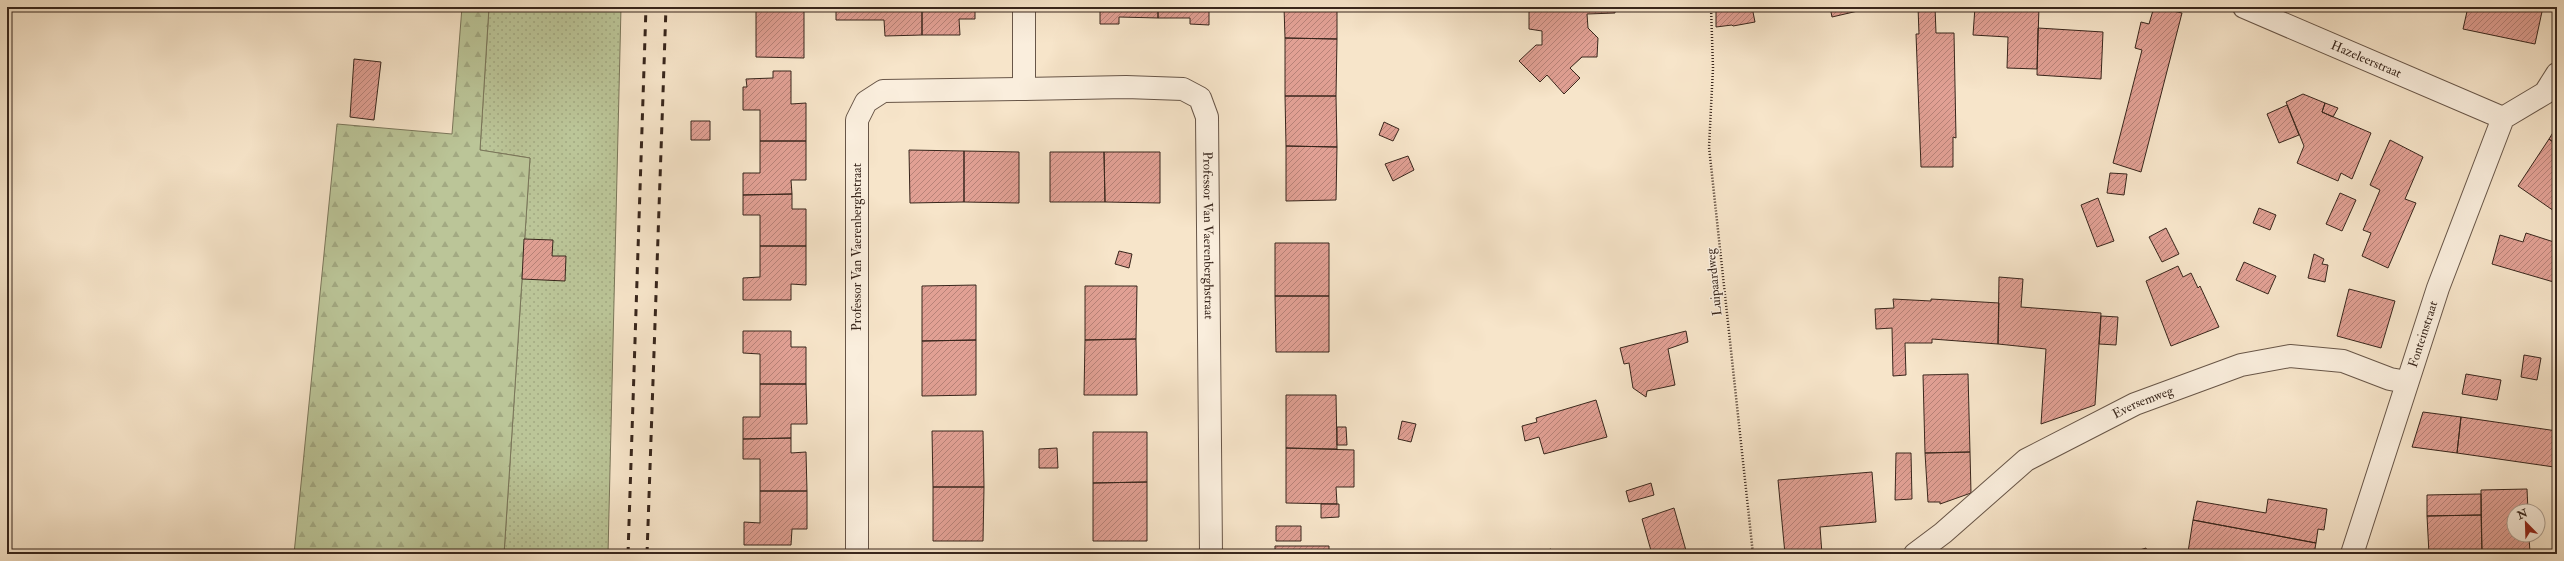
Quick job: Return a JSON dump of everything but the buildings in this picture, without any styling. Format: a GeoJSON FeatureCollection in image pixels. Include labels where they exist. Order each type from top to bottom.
{"type":"FeatureCollection","features":[{"type":"Feature","properties":{"kind":"street"},"geometry":{"type":"LineString","coordinates":[[1024,7],[1024,89]]}},
{"type":"Feature","properties":{"kind":"street","name":"Hazeleerstraat"},"geometry":{"type":"LineString","coordinates":[[2244,7],[2496,115]]}},
{"type":"Feature","properties":{"kind":"street"},"geometry":{"type":"LineString","coordinates":[[2496,115],[2545,93],[2557,74]]}},
{"type":"Feature","properties":{"kind":"street","name":"Professor Van Vaerenberghstraat"},"geometry":{"type":"LineString","coordinates":[[857,554],[857,120],[866,102],[883,91],[1126,86],[1183,89],[1200,98],[1207,117],[1211,554]]}},
{"type":"Feature","properties":{"kind":"street","name":"Fonteinstraat"},"geometry":{"type":"LineString","coordinates":[[2352,554],[2407,382],[2496,115]]}},
{"type":"Feature","properties":{"kind":"street","name":"Eversemweg"},"geometry":{"type":"LineString","coordinates":[[1915,554],[1943,533],[2026,460],[2134,404],[2241,365],[2290,356],[2343,361],[2390,379],[2407,382]]}},
{"type":"Feature","properties":{"kind":"path","name":"Luipaardweg"},"geometry":{"type":"LineString","coordinates":[[1711,7],[1713,68],[1709,147],[1753,554]]}},
{"type":"Feature","properties":{"kind":"green space"},"geometry":{"type":"Polygon","coordinates":[[[462,7],[489,7],[480,150],[530,158],[504,554],[294,554],[337,124],[452,134],[462,7]]]}},
{"type":"Feature","properties":{"kind":"green space"},"geometry":{"type":"Polygon","coordinates":[[[489,7],[621,7],[608,554],[504,554],[530,158],[480,150],[489,7]]]}},
{"type":"Feature","properties":{"kind":"railway"},"geometry":{"type":"LineString","coordinates":[[628,554],[646,7]]}},
{"type":"Feature","properties":{"kind":"railway"},"geometry":{"type":"LineString","coordinates":[[647,554],[666,7]]}}]}
